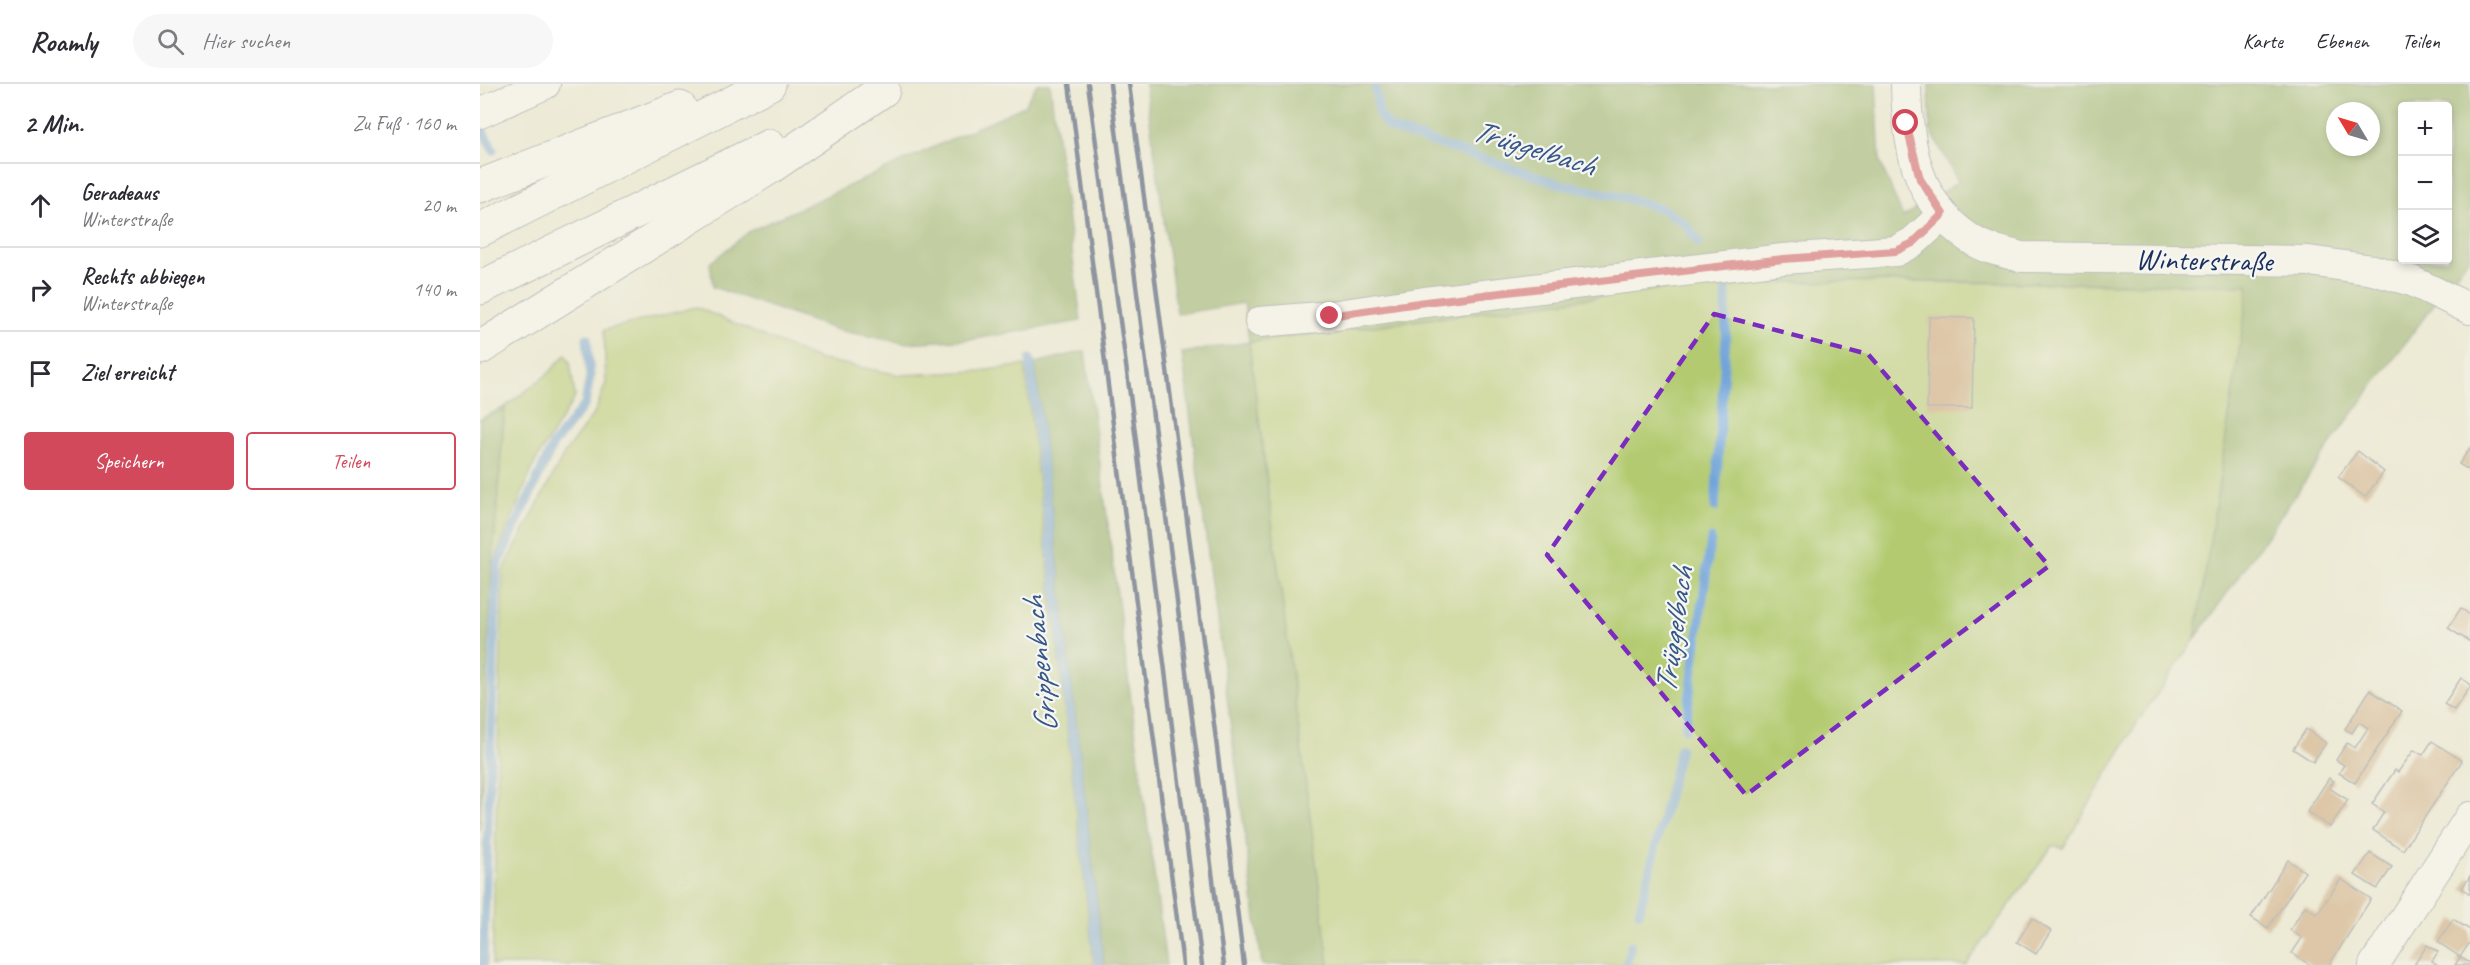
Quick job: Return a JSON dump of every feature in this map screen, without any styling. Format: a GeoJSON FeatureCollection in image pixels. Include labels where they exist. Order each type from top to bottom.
{"type":"FeatureCollection","features":[{"type":"Feature","properties":{"kind":"highway"},"geometry":{"type":"LineString","coordinates":[[480,186],[740,84]]}},
{"type":"Feature","properties":{"kind":"highway"},"geometry":{"type":"LineString","coordinates":[[480,230],[769,84]]}},
{"type":"Feature","properties":{"kind":"highway"},"geometry":{"type":"LineString","coordinates":[[480,288],[890,87]]}},
{"type":"Feature","properties":{"kind":"highway"},"geometry":{"type":"LineString","coordinates":[[480,348],[769,168],[890,87]]}},
{"type":"Feature","properties":{"kind":"street"},"geometry":{"type":"LineString","coordinates":[[480,113],[545,84]]}},
{"type":"Feature","properties":{"kind":"street","name":"Winterstraße"},"geometry":{"type":"LineString","coordinates":[[1906,84],[1906,123],[1920,179],[1943,214],[1969,238],[1994,250],[2021,257],[2309,261],[2373,270],[2412,282],[2470,309]]}},
{"type":"Feature","properties":{"kind":"street"},"geometry":{"type":"LineString","coordinates":[[1260,322],[1330,316],[1425,302],[1783,259],[1896,251],[1913,243],[1943,214]]}},
{"type":"Feature","properties":{"kind":"street"},"geometry":{"type":"LineString","coordinates":[[2374,965],[2470,817]]}},
{"type":"Feature","properties":{"kind":"highlighted area"},"geometry":{"type":"Polygon","coordinates":[[[1714,314],[1868,354],[2049,566],[1746,795],[1547,555],[1714,314]]]}},
{"type":"Feature","properties":{"kind":"green space"},"geometry":{"type":"Polygon","coordinates":[[[1037,84],[1050,84],[1081,321],[975,339],[904,343],[837,330],[713,287],[710,263],[750,231],[1024,106],[1037,84]]]}},
{"type":"Feature","properties":{"kind":"green space"},"geometry":{"type":"Polygon","coordinates":[[[1145,84],[1876,84],[1880,162],[1903,217],[1958,182],[1930,129],[1929,84],[2470,84],[2470,256],[2344,425],[2195,639],[2249,285],[1877,281],[1742,283],[1653,290],[1249,342],[1244,303],[1177,314],[1145,84]]]}},
{"type":"Feature","properties":{"kind":"green space"},"geometry":{"type":"Polygon","coordinates":[[[1786,281],[2250,285],[2195,639],[2137,723],[2063,848],[2053,845],[1966,965],[1329,965],[1249,342],[1653,290],[1786,281]]]}},
{"type":"Feature","properties":{"kind":"green space"},"geometry":{"type":"Polygon","coordinates":[[[696,307],[817,359],[901,375],[980,371],[1025,365],[1094,965],[492,965],[503,571],[564,454],[595,412],[606,383],[604,330],[696,307]]]}},
{"type":"Feature","properties":{"kind":"green space"},"geometry":{"type":"Polygon","coordinates":[[[1249,342],[1329,965],[1262,965],[1182,353],[1249,342]]]}},
{"type":"Feature","properties":{"kind":"green space"},"geometry":{"type":"Polygon","coordinates":[[[1085,351],[1166,965],[1104,965],[1035,363],[1085,351]]]}},
{"type":"Feature","properties":{"kind":"green space"},"geometry":{"type":"Polygon","coordinates":[[[566,354],[570,362],[575,397],[535,462],[492,567],[505,407],[548,374],[566,354]]]}},
{"type":"Feature","properties":{"kind":"green space"},"geometry":{"type":"Polygon","coordinates":[[[505,407],[492,568],[480,832],[480,419],[505,407]]]}},
{"type":"Feature","properties":{"kind":"building"},"geometry":{"type":"Polygon","coordinates":[[[1929,317],[1974,318],[1972,408],[1927,408],[1929,317]]]}},
{"type":"Feature","properties":{"kind":"building"},"geometry":{"type":"Polygon","coordinates":[[[2470,448],[2470,471],[2459,464],[2470,448]]]}},
{"type":"Feature","properties":{"kind":"building"},"geometry":{"type":"Polygon","coordinates":[[[2358,451],[2384,472],[2365,497],[2338,477],[2358,451]]]}},
{"type":"Feature","properties":{"kind":"building"},"geometry":{"type":"Polygon","coordinates":[[[2461,608],[2470,615],[2470,642],[2448,628],[2461,608]]]}},
{"type":"Feature","properties":{"kind":"building"},"geometry":{"type":"Polygon","coordinates":[[[2461,678],[2470,684],[2470,687],[2454,710],[2444,704],[2461,678]]]}},
{"type":"Feature","properties":{"kind":"building"},"geometry":{"type":"Polygon","coordinates":[[[2370,690],[2402,711],[2355,783],[2339,773],[2344,765],[2336,760],[2347,743],[2355,748],[2368,728],[2359,722],[2352,733],[2345,729],[2370,690]]]}},
{"type":"Feature","properties":{"kind":"building"},"geometry":{"type":"Polygon","coordinates":[[[2306,729],[2326,743],[2313,762],[2293,749],[2306,729]]]}},
{"type":"Feature","properties":{"kind":"building"},"geometry":{"type":"Polygon","coordinates":[[[2432,741],[2462,761],[2403,850],[2373,830],[2384,812],[2372,804],[2395,770],[2398,772],[2414,750],[2423,755],[2432,741]]]}},
{"type":"Feature","properties":{"kind":"building"},"geometry":{"type":"Polygon","coordinates":[[[2329,778],[2334,781],[2329,788],[2348,800],[2330,827],[2307,812],[2329,778]]]}},
{"type":"Feature","properties":{"kind":"building"},"geometry":{"type":"Polygon","coordinates":[[[2370,853],[2392,867],[2377,889],[2355,875],[2370,853]]]}},
{"type":"Feature","properties":{"kind":"building"},"geometry":{"type":"Polygon","coordinates":[[[2288,860],[2305,872],[2268,928],[2251,917],[2288,860]]]}},
{"type":"Feature","properties":{"kind":"building"},"geometry":{"type":"Polygon","coordinates":[[[2470,876],[2470,894],[2462,888],[2470,876]]]}},
{"type":"Feature","properties":{"kind":"building"},"geometry":{"type":"Polygon","coordinates":[[[2341,879],[2371,899],[2329,965],[2310,965],[2292,953],[2302,938],[2290,930],[2305,906],[2317,914],[2341,879]]]}},
{"type":"Feature","properties":{"kind":"building"},"geometry":{"type":"Polygon","coordinates":[[[2032,918],[2051,931],[2036,954],[2017,942],[2032,918]]]}},
{"type":"Feature","properties":{"kind":"building"},"geometry":{"type":"Polygon","coordinates":[[[2453,919],[2470,930],[2470,942],[2460,957],[2438,942],[2453,919]]]}},
{"type":"Feature","properties":{"kind":"building"},"geometry":{"type":"Polygon","coordinates":[[[2427,945],[2438,952],[2432,961],[2438,965],[2414,965],[2427,945]]]}},
{"type":"Feature","properties":{"kind":"building"},"geometry":{"type":"Polygon","coordinates":[[[2460,957],[2470,963],[2470,965],[2455,965],[2460,957]]]}},
{"type":"Feature","properties":{"kind":"waterway","name":"Trüggelbach"},"geometry":{"type":"LineString","coordinates":[[1375,84],[1379,114],[1389,128],[1563,185],[1626,198],[1662,209],[1686,224],[1699,243]]}},
{"type":"Feature","properties":{"kind":"waterway"},"geometry":{"type":"LineString","coordinates":[[481,127],[493,150]]}},
{"type":"Feature","properties":{"kind":"waterway","name":"Trüggelbach"},"geometry":{"type":"LineString","coordinates":[[1715,507],[1726,337],[1726,284]]}},
{"type":"Feature","properties":{"kind":"waterway","name":"Grippenbach"},"geometry":{"type":"LineString","coordinates":[[483,965],[497,566],[553,445],[585,404],[590,377],[587,338]]}},
{"type":"Feature","properties":{"kind":"waterway","name":"Grippenbach"},"geometry":{"type":"LineString","coordinates":[[1030,359],[1099,965]]}},
{"type":"Feature","properties":{"kind":"waterway","name":"Trüggelbach"},"geometry":{"type":"LineString","coordinates":[[1685,729],[1711,539]]}},
{"type":"Feature","properties":{"kind":"waterway","name":"Trüggelbach"},"geometry":{"type":"LineString","coordinates":[[1639,913],[1680,748]]}},
{"type":"Feature","properties":{"kind":"waterway","name":"Trüggelbach"},"geometry":{"type":"LineString","coordinates":[[1626,965],[1631,945]]}},
{"type":"Feature","properties":{"kind":"railway"},"geometry":{"type":"LineString","coordinates":[[1069,84],[1183,965]]}},
{"type":"Feature","properties":{"kind":"railway"},"geometry":{"type":"LineString","coordinates":[[1088,84],[1133,417],[1202,965]]}},
{"type":"Feature","properties":{"kind":"railway"},"geometry":{"type":"LineString","coordinates":[[1110,84],[1224,965]]}},
{"type":"Feature","properties":{"kind":"railway"},"geometry":{"type":"LineString","coordinates":[[1129,84],[1244,965]]}},
{"type":"Feature","properties":{"kind":"route"},"geometry":{"type":"LineString","coordinates":[[1330,316],[1425,302],[1783,259],[1896,251],[1913,243],[1943,214],[1920,179],[1906,123]]}}]}
